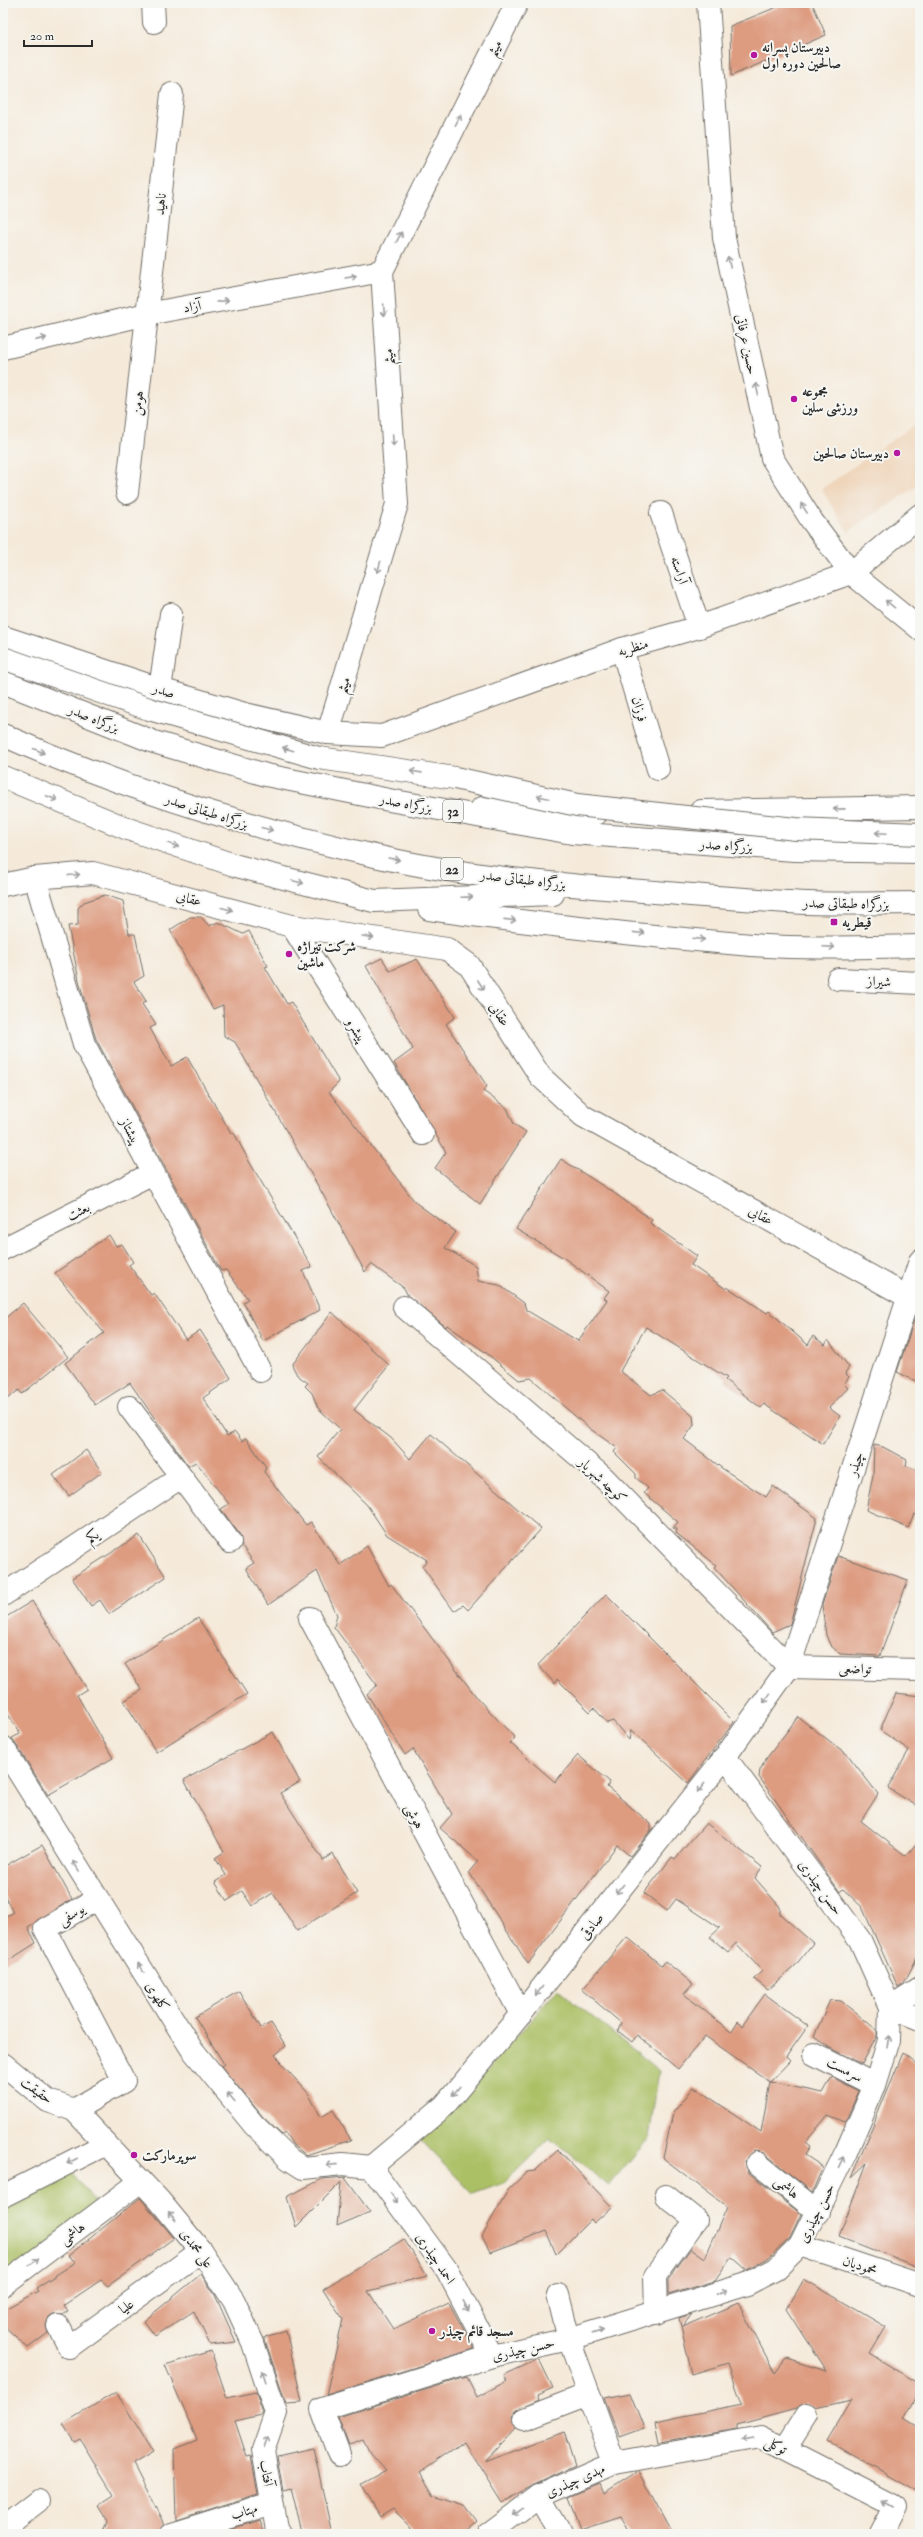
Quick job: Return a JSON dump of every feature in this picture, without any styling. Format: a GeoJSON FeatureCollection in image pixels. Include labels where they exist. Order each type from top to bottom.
{"type":"FeatureCollection","features":[{"type":"Feature","properties":{"kind":"main road","name":"میثم"},"geometry":{"type":"LineString","coordinates":[[328,733],[397,504],[382,271],[517,3]]}},
{"type":"Feature","properties":{"kind":"main road","name":"حسین عرفاتی"},"geometry":{"type":"LineString","coordinates":[[708,3],[724,238],[772,458],[812,521],[851,572],[920,629]]}},
{"type":"Feature","properties":{"kind":"main road","name":"ناهید"},"geometry":{"type":"LineString","coordinates":[[147,314],[172,94]]}},
{"type":"Feature","properties":{"kind":"main road","name":"آزاد"},"geometry":{"type":"LineString","coordinates":[[3,348],[147,314],[382,271]]}},
{"type":"Feature","properties":{"kind":"main road","name":"هومن"},"geometry":{"type":"LineString","coordinates":[[126,493],[147,314]]}},
{"type":"Feature","properties":{"kind":"main road","name":"آراسته"},"geometry":{"type":"LineString","coordinates":[[661,513],[699,627]]}},
{"type":"Feature","properties":{"kind":"main road","name":"منظریه"},"geometry":{"type":"LineString","coordinates":[[328,733],[382,736],[622,649],[699,627],[851,572],[920,515]]}},
{"type":"Feature","properties":{"kind":"main road"},"geometry":{"type":"LineString","coordinates":[[160,689],[171,614]]}},
{"type":"Feature","properties":{"kind":"main road","name":"صدر"},"geometry":{"type":"LineString","coordinates":[[3,637],[160,689],[245,714],[328,733]]}},
{"type":"Feature","properties":{"kind":"main road","name":"فرزان"},"geometry":{"type":"LineString","coordinates":[[622,649],[658,769]]}},
{"type":"Feature","properties":{"kind":"main road"},"geometry":{"type":"LineString","coordinates":[[3,658],[149,709],[319,758],[455,778],[577,805],[796,829],[920,834]]}},
{"type":"Feature","properties":{"kind":"main road","name":"بزرگراه صدر"},"geometry":{"type":"LineString","coordinates":[[3,682],[154,742],[266,775],[389,800],[572,833],[794,850],[920,852]]}},
{"type":"Feature","properties":{"kind":"main road"},"geometry":{"type":"LineString","coordinates":[[3,695],[152,747],[264,781],[572,839],[794,857],[920,859]]}},
{"type":"Feature","properties":{"kind":"main road","name":"بزرگراه طبقاتی صدر"},"geometry":{"type":"LineString","coordinates":[[3,735],[65,763],[152,793],[256,826],[377,856],[471,873],[571,886],[790,902],[920,903]]}},
{"type":"Feature","properties":{"kind":"main road"},"geometry":{"type":"LineString","coordinates":[[3,777],[128,829],[237,866],[374,901],[506,920],[752,945],[846,948],[920,946]]}},
{"type":"Feature","properties":{"kind":"main road"},"geometry":{"type":"LineString","coordinates":[[389,800],[548,814],[920,808]]}},
{"type":"Feature","properties":{"kind":"main road","name":"عقابی"},"geometry":{"type":"LineString","coordinates":[[35,878],[93,873],[292,926],[447,949],[469,965],[540,1076],[582,1116],[908,1297]]}},
{"type":"Feature","properties":{"kind":"main road"},"geometry":{"type":"LineString","coordinates":[[3,885],[35,878]]}},
{"type":"Feature","properties":{"kind":"main road","name":"پیشتاز"},"geometry":{"type":"LineString","coordinates":[[35,878],[84,1044],[260,1371]]}},
{"type":"Feature","properties":{"kind":"main road"},"geometry":{"type":"LineString","coordinates":[[374,901],[571,893],[790,909],[920,909]]}},
{"type":"Feature","properties":{"kind":"main road"},"geometry":{"type":"LineString","coordinates":[[889,908],[920,914]]}},
{"type":"Feature","properties":{"kind":"main road","name":"پیشرو"},"geometry":{"type":"LineString","coordinates":[[292,926],[423,1134]]}},
{"type":"Feature","properties":{"kind":"main road","name":"شیراز"},"geometry":{"type":"LineString","coordinates":[[838,979],[920,983]]}},
{"type":"Feature","properties":{"kind":"main road","name":"بعثت"},"geometry":{"type":"LineString","coordinates":[[3,1249],[153,1173]]}},
{"type":"Feature","properties":{"kind":"main road","name":"چیذر"},"geometry":{"type":"LineString","coordinates":[[790,1667],[920,1261]]}},
{"type":"Feature","properties":{"kind":"main road","name":"کوچه شهریار"},"geometry":{"type":"LineString","coordinates":[[404,1307],[603,1477],[790,1667]]}},
{"type":"Feature","properties":{"kind":"main road"},"geometry":{"type":"LineString","coordinates":[[129,1407],[230,1542]]}},
{"type":"Feature","properties":{"kind":"main road","name":"یکم"},"geometry":{"type":"LineString","coordinates":[[3,1595],[181,1477]]}},
{"type":"Feature","properties":{"kind":"main road","name":"هوشی"},"geometry":{"type":"LineString","coordinates":[[310,1618],[521,2014]]}},
{"type":"Feature","properties":{"kind":"main road","name":"تواضعی"},"geometry":{"type":"LineString","coordinates":[[790,1667],[920,1670]]}},
{"type":"Feature","properties":{"kind":"main road","name":"صادقی"},"geometry":{"type":"LineString","coordinates":[[371,2166],[444,2106],[521,2014],[725,1757],[790,1667]]}},
{"type":"Feature","properties":{"kind":"main road","name":"کلهری"},"geometry":{"type":"LineString","coordinates":[[3,1747],[191,2048],[259,2130],[289,2159],[304,2168],[343,2164],[371,2166]]}},
{"type":"Feature","properties":{"kind":"main road","name":"حسن چیذری"},"geometry":{"type":"LineString","coordinates":[[339,2455],[322,2409],[492,2356],[569,2339],[747,2284],[776,2269],[800,2245],[818,2212],[875,2085],[889,2040],[890,2007],[860,1940],[725,1757]]}},
{"type":"Feature","properties":{"kind":"main road","name":"یوسفی"},"geometry":{"type":"LineString","coordinates":[[74,2110],[124,2081],[45,1929],[97,1899]]}},
{"type":"Feature","properties":{"kind":"main road"},"geometry":{"type":"LineString","coordinates":[[890,2007],[920,1988]]}},
{"type":"Feature","properties":{"kind":"main road"},"geometry":{"type":"LineString","coordinates":[[890,2007],[920,2019]]}},
{"type":"Feature","properties":{"kind":"main road","name":"سرمست"},"geometry":{"type":"LineString","coordinates":[[814,2054],[875,2085]]}},
{"type":"Feature","properties":{"kind":"main road","name":"حقیقت"},"geometry":{"type":"LineString","coordinates":[[3,2064],[48,2101],[74,2110]]}},
{"type":"Feature","properties":{"kind":"main road","name":"علی محمدی"},"geometry":{"type":"LineString","coordinates":[[74,2110],[141,2181],[201,2252],[234,2301],[253,2343],[276,2413]]}},
{"type":"Feature","properties":{"kind":"main road"},"geometry":{"type":"LineString","coordinates":[[3,2196],[106,2144]]}},
{"type":"Feature","properties":{"kind":"main road","name":"هاشمی"},"geometry":{"type":"LineString","coordinates":[[757,2163],[818,2212]]}},
{"type":"Feature","properties":{"kind":"main road","name":"احمد چیذری"},"geometry":{"type":"LineString","coordinates":[[371,2166],[447,2270],[492,2356]]}},
{"type":"Feature","properties":{"kind":"main road","name":"هاشمی"},"geometry":{"type":"LineString","coordinates":[[3,2285],[141,2181]]}},
{"type":"Feature","properties":{"kind":"main road"},"geometry":{"type":"LineString","coordinates":[[656,2313],[656,2276],[696,2220],[666,2196]]}},
{"type":"Feature","properties":{"kind":"main road","name":"محمودیان"},"geometry":{"type":"LineString","coordinates":[[800,2245],[920,2285]]}},
{"type":"Feature","properties":{"kind":"main road","name":"علیا"},"geometry":{"type":"LineString","coordinates":[[58,2326],[69,2347],[201,2252]]}},
{"type":"Feature","properties":{"kind":"main road","name":"مهدی چیذری"},"geometry":{"type":"LineString","coordinates":[[488,2534],[539,2496],[614,2462],[569,2339],[558,2295]]}},
{"type":"Feature","properties":{"kind":"main road"},"geometry":{"type":"LineString","coordinates":[[524,2419],[589,2394]]}},
{"type":"Feature","properties":{"kind":"main road","name":"آفتاب"},"geometry":{"type":"LineString","coordinates":[[276,2413],[263,2450],[272,2502],[280,2534]]}},
{"type":"Feature","properties":{"kind":"main road"},"geometry":{"type":"LineString","coordinates":[[785,2449],[806,2416]]}},
{"type":"Feature","properties":{"kind":"main road","name":"توکلی"},"geometry":{"type":"LineString","coordinates":[[614,2462],[761,2437],[892,2504],[895,2507],[894,2512],[881,2534]]}},
{"type":"Feature","properties":{"kind":"main road"},"geometry":{"type":"LineString","coordinates":[[539,2496],[562,2534]]}},
{"type":"Feature","properties":{"kind":"main road"},"geometry":{"type":"LineString","coordinates":[[3,2528],[38,2501]]}},
{"type":"Feature","properties":{"kind":"main road","name":"مهتاب"},"geometry":{"type":"LineString","coordinates":[[171,2534],[272,2502]]}},
{"type":"Feature","properties":{"kind":"shaded area","name":"دبیرستان صالحین"},"geometry":{"type":"Polygon","coordinates":[[[920,421],[920,484],[848,532],[821,489],[920,421]]]}},
{"type":"Feature","properties":{"kind":"green space"},"geometry":{"type":"Polygon","coordinates":[[[558,1989],[659,2071],[649,2138],[609,2185],[550,2138],[504,2183],[473,2194],[420,2139],[450,2112],[558,1989]]]}},
{"type":"Feature","properties":{"kind":"green space"},"geometry":{"type":"Polygon","coordinates":[[[69,2168],[98,2208],[3,2280],[3,2202],[69,2168]]]}},
{"type":"Feature","properties":{"kind":"building","name":"دبیرستان پسرانه صالحین دوره اول"},"geometry":{"type":"Polygon","coordinates":[[[787,3],[812,3],[826,35],[731,76],[730,26],[787,3]]]}},
{"type":"Feature","properties":{"kind":"building"},"geometry":{"type":"Polygon","coordinates":[[[105,895],[123,901],[129,934],[135,934],[144,976],[134,982],[146,1001],[142,1004],[156,1025],[150,1028],[171,1066],[187,1057],[231,1133],[234,1133],[250,1163],[312,1267],[303,1271],[320,1310],[263,1341],[243,1302],[248,1299],[226,1270],[221,1271],[96,1039],[80,985],[68,926],[78,925],[78,908],[84,902],[105,895]]]}},
{"type":"Feature","properties":{"kind":"building"},"geometry":{"type":"Polygon","coordinates":[[[190,917],[201,917],[209,926],[218,922],[243,934],[249,931],[268,966],[265,967],[287,1004],[291,1002],[339,1082],[329,1092],[416,1203],[456,1232],[445,1248],[476,1266],[478,1281],[499,1285],[524,1303],[526,1310],[578,1341],[607,1300],[604,1298],[609,1291],[564,1258],[516,1229],[561,1159],[614,1193],[652,1220],[650,1223],[697,1256],[691,1265],[726,1289],[727,1287],[767,1313],[769,1311],[808,1345],[813,1336],[825,1345],[828,1340],[849,1367],[845,1373],[849,1377],[844,1384],[848,1388],[829,1408],[840,1416],[823,1444],[764,1404],[761,1408],[725,1380],[727,1378],[646,1327],[620,1371],[651,1395],[662,1390],[693,1416],[694,1425],[684,1439],[723,1469],[766,1497],[773,1486],[817,1518],[790,1624],[772,1632],[714,1567],[716,1565],[676,1533],[677,1529],[673,1528],[678,1522],[644,1493],[648,1488],[636,1478],[636,1474],[614,1452],[617,1448],[589,1428],[531,1378],[519,1380],[485,1352],[447,1325],[446,1327],[408,1296],[404,1288],[371,1264],[365,1272],[325,1198],[235,1042],[224,1036],[223,1005],[213,1009],[170,930],[190,917]]]}},
{"type":"Feature","properties":{"kind":"building"},"geometry":{"type":"Polygon","coordinates":[[[382,958],[390,971],[417,959],[455,1017],[446,1024],[487,1086],[483,1091],[507,1108],[514,1124],[526,1132],[480,1204],[435,1168],[446,1152],[394,1063],[413,1049],[366,966],[382,958]]]}},
{"type":"Feature","properties":{"kind":"building"},"geometry":{"type":"Polygon","coordinates":[[[109,1235],[116,1246],[122,1244],[133,1262],[129,1265],[151,1295],[154,1293],[186,1340],[200,1330],[231,1378],[203,1398],[227,1436],[235,1432],[242,1441],[246,1438],[266,1467],[264,1472],[306,1525],[311,1522],[340,1565],[367,1546],[389,1586],[391,1584],[478,1699],[515,1738],[510,1743],[555,1782],[578,1755],[610,1782],[607,1787],[651,1824],[651,1830],[630,1856],[617,1845],[528,1964],[469,1872],[478,1861],[440,1828],[452,1814],[413,1749],[405,1755],[367,1694],[377,1685],[334,1627],[337,1615],[317,1571],[268,1605],[246,1568],[254,1563],[242,1546],[240,1535],[221,1509],[229,1504],[196,1462],[188,1466],[130,1383],[95,1405],[65,1363],[104,1333],[55,1273],[109,1235]]]}},
{"type":"Feature","properties":{"kind":"building"},"geometry":{"type":"Polygon","coordinates":[[[920,1302],[920,1383],[897,1372],[920,1302]]]}},
{"type":"Feature","properties":{"kind":"building"},"geometry":{"type":"Polygon","coordinates":[[[23,1303],[68,1357],[22,1394],[19,1390],[3,1402],[3,1320],[23,1303]]]}},
{"type":"Feature","properties":{"kind":"building"},"geometry":{"type":"Polygon","coordinates":[[[332,1312],[389,1365],[354,1410],[391,1438],[410,1459],[431,1434],[541,1529],[468,1610],[463,1605],[454,1611],[422,1566],[427,1560],[387,1535],[367,1505],[318,1457],[340,1429],[318,1408],[312,1393],[305,1386],[308,1383],[297,1375],[292,1365],[332,1312]]]}},
{"type":"Feature","properties":{"kind":"building"},"geometry":{"type":"Polygon","coordinates":[[[874,1445],[883,1447],[907,1460],[906,1466],[920,1471],[920,1517],[914,1514],[908,1528],[866,1510],[873,1475],[874,1445]]]}},
{"type":"Feature","properties":{"kind":"building"},"geometry":{"type":"Polygon","coordinates":[[[86,1450],[102,1472],[69,1496],[53,1475],[86,1450]]]}},
{"type":"Feature","properties":{"kind":"building"},"geometry":{"type":"Polygon","coordinates":[[[139,1535],[166,1577],[109,1614],[100,1600],[91,1606],[72,1578],[139,1535]]]}},
{"type":"Feature","properties":{"kind":"building"},"geometry":{"type":"Polygon","coordinates":[[[838,1556],[908,1580],[880,1656],[840,1654],[830,1645],[826,1635],[822,1605],[838,1556]]]}},
{"type":"Feature","properties":{"kind":"building"},"geometry":{"type":"Polygon","coordinates":[[[606,1594],[734,1722],[688,1783],[631,1730],[629,1740],[613,1721],[607,1723],[594,1708],[590,1712],[557,1679],[555,1684],[538,1665],[606,1594]]]}},
{"type":"Feature","properties":{"kind":"building"},"geometry":{"type":"Polygon","coordinates":[[[32,1601],[87,1689],[77,1695],[113,1758],[48,1795],[12,1738],[20,1734],[3,1706],[3,1619],[32,1601]]]}},
{"type":"Feature","properties":{"kind":"building"},"geometry":{"type":"Polygon","coordinates":[[[198,1618],[247,1694],[156,1752],[124,1701],[142,1690],[125,1664],[198,1618]]]}},
{"type":"Feature","properties":{"kind":"building"},"geometry":{"type":"Polygon","coordinates":[[[896,1693],[920,1696],[920,1808],[888,1788],[909,1750],[880,1730],[896,1693]]]}},
{"type":"Feature","properties":{"kind":"building"},"geometry":{"type":"Polygon","coordinates":[[[798,1717],[848,1755],[878,1794],[861,1821],[906,1856],[920,1839],[920,1952],[904,1983],[898,1987],[862,1907],[843,1889],[840,1892],[759,1777],[760,1770],[766,1759],[798,1717]]]}},
{"type":"Feature","properties":{"kind":"building"},"geometry":{"type":"Polygon","coordinates":[[[273,1732],[300,1782],[280,1793],[323,1860],[333,1854],[357,1893],[297,1931],[273,1893],[252,1906],[242,1891],[227,1901],[215,1882],[226,1875],[215,1858],[224,1852],[184,1780],[273,1732]]]}},
{"type":"Feature","properties":{"kind":"building"},"geometry":{"type":"Polygon","coordinates":[[[706,1823],[762,1867],[755,1878],[780,1907],[780,1914],[813,1943],[795,1966],[768,1990],[754,1979],[762,1971],[736,1943],[728,1952],[710,1937],[720,1928],[676,1899],[667,1911],[644,1893],[672,1857],[675,1859],[706,1823]]]}},
{"type":"Feature","properties":{"kind":"building"},"geometry":{"type":"Polygon","coordinates":[[[42,1845],[72,1899],[28,1927],[36,1943],[3,1964],[3,1917],[13,1913],[3,1892],[3,1867],[42,1845]]]}},
{"type":"Feature","properties":{"kind":"building"},"geometry":{"type":"Polygon","coordinates":[[[627,1937],[662,1966],[665,1961],[693,1984],[684,1994],[731,2032],[738,2021],[742,2026],[765,1994],[808,2026],[786,2057],[790,2061],[770,2082],[705,2036],[678,2069],[637,2035],[632,2042],[618,2031],[621,2023],[582,1990],[627,1937]]]}},
{"type":"Feature","properties":{"kind":"building"},"geometry":{"type":"Polygon","coordinates":[[[239,1991],[261,2028],[271,2023],[286,2046],[275,2055],[308,2093],[321,2117],[333,2110],[351,2140],[306,2155],[293,2145],[285,2133],[282,2135],[263,2117],[221,2066],[224,2064],[195,2017],[239,1991]]]}},
{"type":"Feature","properties":{"kind":"building"},"geometry":{"type":"Polygon","coordinates":[[[830,2000],[841,2001],[877,2030],[877,2036],[862,2064],[830,2048],[814,2036],[830,2000]]]}},
{"type":"Feature","properties":{"kind":"building"},"geometry":{"type":"Polygon","coordinates":[[[903,2053],[920,2067],[920,2268],[839,2236],[867,2163],[851,2178],[903,2053]]]}},
{"type":"Feature","properties":{"kind":"building"},"geometry":{"type":"Polygon","coordinates":[[[832,2077],[859,2091],[845,2122],[828,2115],[805,2143],[810,2147],[805,2155],[823,2167],[812,2192],[764,2153],[753,2151],[745,2161],[749,2173],[801,2214],[790,2237],[768,2258],[747,2270],[732,2257],[715,2281],[668,2295],[668,2280],[691,2248],[705,2258],[727,2207],[663,2158],[673,2113],[694,2087],[761,2132],[770,2082],[823,2093],[832,2077]]]}},
{"type":"Feature","properties":{"kind":"building"},"geometry":{"type":"Polygon","coordinates":[[[558,2150],[612,2207],[594,2223],[591,2219],[556,2254],[546,2231],[490,2252],[482,2236],[508,2190],[527,2172],[535,2171],[558,2150]]]}},
{"type":"Feature","properties":{"kind":"building"},"geometry":{"type":"Polygon","coordinates":[[[347,2177],[345,2178],[370,2212],[337,2226],[341,2182],[296,2227],[287,2197],[322,2179],[347,2177]]]}},
{"type":"Feature","properties":{"kind":"building"},"geometry":{"type":"Polygon","coordinates":[[[140,2198],[174,2238],[108,2286],[101,2280],[64,2305],[68,2311],[62,2315],[53,2315],[48,2319],[46,2326],[48,2333],[28,2348],[3,2325],[3,2310],[38,2291],[36,2288],[76,2262],[68,2256],[140,2198]]]}},
{"type":"Feature","properties":{"kind":"building"},"geometry":{"type":"Polygon","coordinates":[[[404,2239],[427,2276],[368,2291],[393,2329],[449,2303],[474,2349],[326,2395],[343,2319],[323,2289],[404,2239]]]}},
{"type":"Feature","properties":{"kind":"building"},"geometry":{"type":"Polygon","coordinates":[[[201,2274],[215,2295],[236,2342],[210,2345],[194,2311],[155,2336],[144,2321],[201,2274]]]}},
{"type":"Feature","properties":{"kind":"building"},"geometry":{"type":"Polygon","coordinates":[[[804,2279],[886,2327],[870,2354],[920,2384],[920,2391],[904,2419],[920,2429],[920,2494],[828,2441],[852,2400],[815,2408],[806,2404],[796,2409],[737,2425],[737,2429],[659,2442],[655,2422],[742,2404],[728,2364],[692,2375],[679,2318],[692,2314],[682,2327],[738,2303],[775,2373],[786,2359],[827,2371],[787,2309],[804,2279]]]}},
{"type":"Feature","properties":{"kind":"building"},"geometry":{"type":"Polygon","coordinates":[[[286,2330],[302,2402],[286,2403],[265,2340],[265,2337],[286,2330]]]}},
{"type":"Feature","properties":{"kind":"building"},"geometry":{"type":"Polygon","coordinates":[[[211,2351],[227,2398],[256,2392],[263,2413],[262,2415],[235,2421],[247,2457],[251,2456],[258,2494],[176,2520],[174,2449],[197,2440],[165,2365],[211,2351]]]}},
{"type":"Feature","properties":{"kind":"building"},"geometry":{"type":"Polygon","coordinates":[[[539,2359],[553,2388],[537,2395],[539,2400],[515,2411],[512,2417],[516,2428],[484,2462],[564,2432],[575,2466],[534,2485],[502,2503],[464,2442],[420,2472],[434,2496],[465,2506],[477,2522],[464,2534],[418,2534],[393,2509],[380,2517],[361,2484],[386,2470],[371,2453],[364,2439],[349,2446],[338,2417],[467,2377],[477,2397],[507,2381],[504,2375],[539,2359]]]}},
{"type":"Feature","properties":{"kind":"building"},"geometry":{"type":"Polygon","coordinates":[[[116,2392],[153,2452],[133,2464],[164,2524],[159,2534],[102,2534],[107,2522],[97,2506],[114,2495],[80,2439],[74,2442],[63,2424],[116,2392]]]}},
{"type":"Feature","properties":{"kind":"building"},"geometry":{"type":"Polygon","coordinates":[[[630,2393],[644,2428],[619,2437],[604,2398],[630,2393]]]}},
{"type":"Feature","properties":{"kind":"building"},"geometry":{"type":"Polygon","coordinates":[[[313,2448],[332,2534],[302,2534],[291,2488],[283,2490],[277,2456],[313,2448]]]}},
{"type":"Feature","properties":{"kind":"building"},"geometry":{"type":"Polygon","coordinates":[[[638,2471],[672,2534],[630,2534],[621,2517],[581,2530],[569,2496],[600,2483],[604,2493],[638,2471]]]}},
{"type":"Feature","properties":{"kind":"building"},"geometry":{"type":"Polygon","coordinates":[[[259,2520],[265,2534],[214,2534],[259,2520]]]}},
{"type":"Feature","properties":{"kind":"place","name":"دبیرستان پسرانه صالحین دوره اول"},"geometry":{"type":"Point","coordinates":[754,55]}},
{"type":"Feature","properties":{"kind":"place","name":"مجموعه ورزشی سلین"},"geometry":{"type":"Point","coordinates":[794,399]}},
{"type":"Feature","properties":{"kind":"place","name":"دبیرستان صالحین"},"geometry":{"type":"Point","coordinates":[897,453]}},
{"type":"Feature","properties":{"kind":"place","name":"قیطریه"},"geometry":{"type":"Point","coordinates":[834,922]}},
{"type":"Feature","properties":{"kind":"place","name":"شرکت تیراژه ماشین"},"geometry":{"type":"Point","coordinates":[289,954]}},
{"type":"Feature","properties":{"kind":"place","name":"سوپرمارکت"},"geometry":{"type":"Point","coordinates":[134,2155]}},
{"type":"Feature","properties":{"kind":"place","name":"مسجد قائم چیذر"},"geometry":{"type":"Point","coordinates":[432,2331]}}]}
